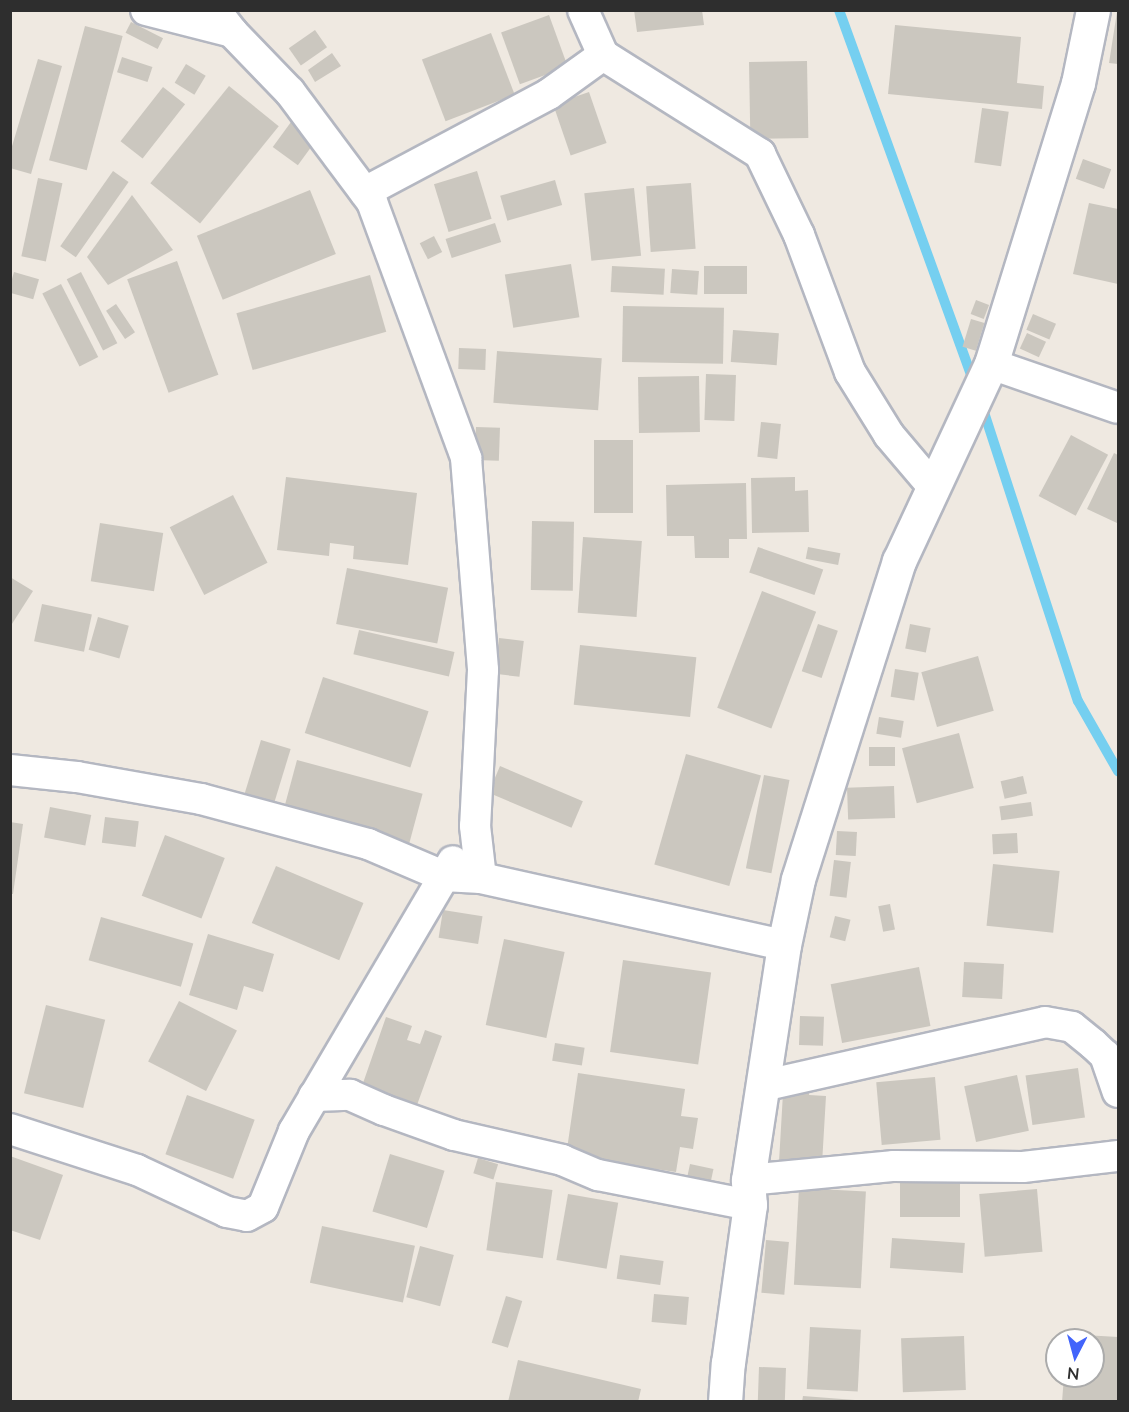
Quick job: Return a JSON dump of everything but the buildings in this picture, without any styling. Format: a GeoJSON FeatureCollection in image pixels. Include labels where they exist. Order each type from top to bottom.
{"type":"FeatureCollection","features":[{"type":"Feature","properties":{"kind":"street"},"geometry":{"type":"LineString","coordinates":[[146,10],[224,21],[290,92],[372,202],[466,458],[483,670],[475,826],[481,878]]}},
{"type":"Feature","properties":{"kind":"street"},"geometry":{"type":"LineString","coordinates":[[583,10],[603,55],[760,154],[799,235],[850,372],[889,435],[933,488]]}},
{"type":"Feature","properties":{"kind":"street"},"geometry":{"type":"LineString","coordinates":[[725,1401],[762,1086],[784,945],[798,879],[900,561],[991,364],[1078,83],[1094,10]]}},
{"type":"Feature","properties":{"kind":"street"},"geometry":{"type":"LineString","coordinates":[[365,192],[549,94],[603,55]]}},
{"type":"Feature","properties":{"kind":"street"},"geometry":{"type":"LineString","coordinates":[[991,364],[1119,408]]}},
{"type":"Feature","properties":{"kind":"street"},"geometry":{"type":"LineString","coordinates":[[10,770],[77,777],[201,799],[368,844],[443,876],[481,878],[784,945]]}},
{"type":"Feature","properties":{"kind":"street"},"geometry":{"type":"LineString","coordinates":[[10,1129],[137,1170],[227,1212],[247,1216],[262,1207],[294,1131],[443,876],[475,826]]}},
{"type":"Feature","properties":{"kind":"street"},"geometry":{"type":"LineString","coordinates":[[762,1086],[1045,1022],[1072,1027],[1105,1055],[1119,1092]]}},
{"type":"Feature","properties":{"kind":"street"},"geometry":{"type":"LineString","coordinates":[[339,1053],[350,1095]]}},
{"type":"Feature","properties":{"kind":"street"},"geometry":{"type":"LineString","coordinates":[[314,1096],[350,1095],[454,1135],[562,1160],[598,1175],[749,1192],[894,1166],[1023,1167],[1119,1156]]}},
{"type":"Feature","properties":{"kind":"waterway"},"geometry":{"type":"LineString","coordinates":[[839,10],[974,383]]}},
{"type":"Feature","properties":{"kind":"waterway"},"geometry":{"type":"LineString","coordinates":[[981,403],[1078,701],[1118,771]]}}]}
